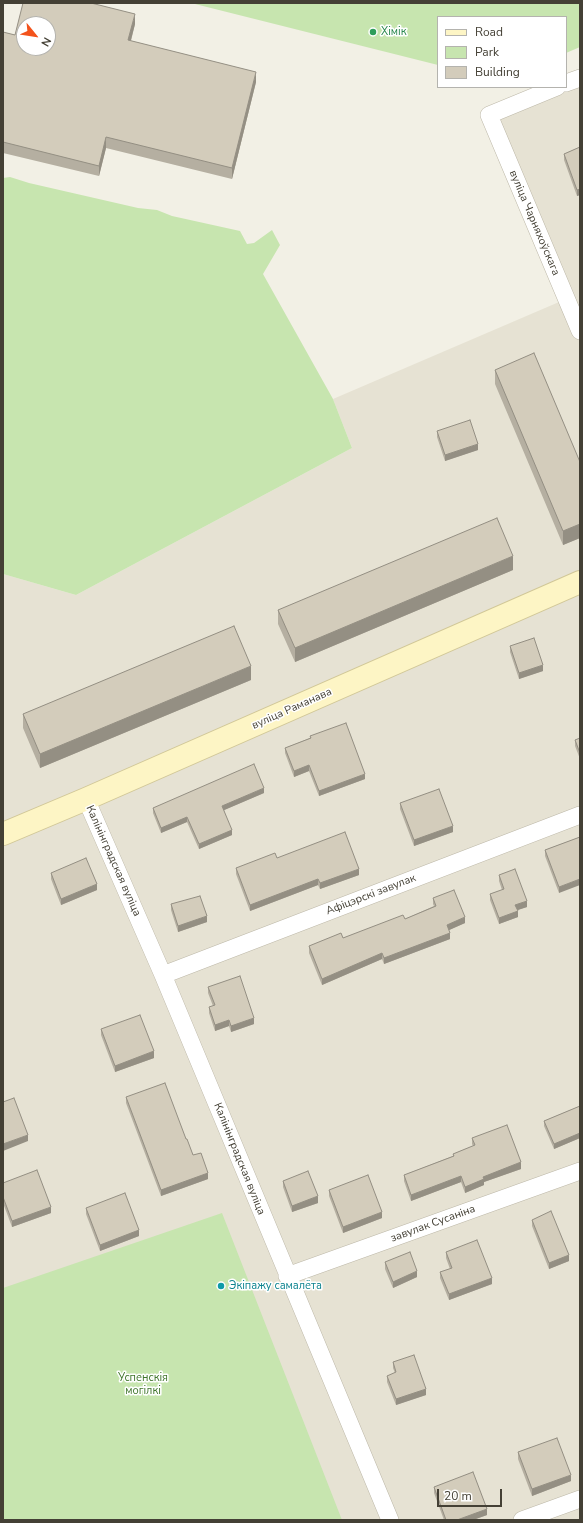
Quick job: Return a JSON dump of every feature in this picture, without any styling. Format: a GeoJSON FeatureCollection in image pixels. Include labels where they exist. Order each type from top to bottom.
{"type":"FeatureCollection","features":[{"type":"Feature","properties":{"kind":"main road","name":"вуліца Раманава"},"geometry":{"type":"LineString","coordinates":[[3,834],[580,582]]}},
{"type":"Feature","properties":{"kind":"street"},"geometry":{"type":"LineString","coordinates":[[567,83],[580,78]]}},
{"type":"Feature","properties":{"kind":"street","name":"вуліца Чарняхоўскага"},"geometry":{"type":"LineString","coordinates":[[554,88],[489,114],[580,331]]}},
{"type":"Feature","properties":{"kind":"street","name":"Калінінградская вуліца"},"geometry":{"type":"LineString","coordinates":[[86,799],[163,975],[287,1276],[390,1520]]}},
{"type":"Feature","properties":{"kind":"street","name":"Афіцэрскі завулак"},"geometry":{"type":"LineString","coordinates":[[163,975],[580,815]]}},
{"type":"Feature","properties":{"kind":"street","name":"завулак Сусаніна"},"geometry":{"type":"LineString","coordinates":[[287,1276],[580,1171]]}},
{"type":"Feature","properties":{"kind":"street"},"geometry":{"type":"LineString","coordinates":[[522,1520],[580,1499]]}},
{"type":"Feature","properties":{"kind":"shaded area"},"geometry":{"type":"Polygon","coordinates":[[[580,78],[580,1520],[3,1520],[3,574],[76,595],[352,448],[333,399],[566,299],[489,115],[555,88],[567,88],[567,83],[580,78]]]}},
{"type":"Feature","properties":{"kind":"green space","name":"Хімік"},"geometry":{"type":"Polygon","coordinates":[[[191,3],[580,3],[580,47],[567,53],[567,16],[437,16],[437,65],[191,3]]]}},
{"type":"Feature","properties":{"kind":"green space"},"geometry":{"type":"Polygon","coordinates":[[[10,177],[29,183],[138,208],[157,210],[172,216],[240,231],[247,244],[254,243],[272,230],[280,245],[263,274],[333,399],[352,448],[76,595],[3,574],[3,178],[10,177]]]}},
{"type":"Feature","properties":{"kind":"green space","name":"Успенскія могілкі"},"geometry":{"type":"Polygon","coordinates":[[[222,1213],[342,1520],[3,1520],[3,1288],[222,1213]]]}},
{"type":"Feature","properties":{"kind":"building"},"geometry":{"type":"Polygon","coordinates":[[[23,3],[91,3],[135,14],[128,40],[256,72],[232,168],[106,137],[99,166],[3,142],[3,32],[15,35],[16,31],[16,56],[56,56],[56,16],[20,16],[23,3]]]}},
{"type":"Feature","properties":{"kind":"building"},"geometry":{"type":"Polygon","coordinates":[[[580,147],[580,189],[577,190],[564,154],[580,147]]]}},
{"type":"Feature","properties":{"kind":"building"},"geometry":{"type":"Polygon","coordinates":[[[534,353],[580,462],[580,524],[563,531],[495,370],[534,353]]]}},
{"type":"Feature","properties":{"kind":"building"},"geometry":{"type":"Polygon","coordinates":[[[470,420],[478,444],[445,455],[437,431],[470,420]]]}},
{"type":"Feature","properties":{"kind":"building"},"geometry":{"type":"Polygon","coordinates":[[[497,518],[513,556],[295,648],[278,610],[497,518]]]}},
{"type":"Feature","properties":{"kind":"building"},"geometry":{"type":"Polygon","coordinates":[[[234,626],[251,666],[40,754],[23,714],[234,626]]]}},
{"type":"Feature","properties":{"kind":"building"},"geometry":{"type":"Polygon","coordinates":[[[534,638],[543,665],[519,673],[510,646],[534,638]]]}},
{"type":"Feature","properties":{"kind":"building"},"geometry":{"type":"Polygon","coordinates":[[[346,723],[365,774],[319,791],[309,765],[294,771],[285,748],[311,738],[310,736],[346,723]]]}},
{"type":"Feature","properties":{"kind":"building"},"geometry":{"type":"Polygon","coordinates":[[[580,738],[580,753],[575,740],[580,738]]]}},
{"type":"Feature","properties":{"kind":"building"},"geometry":{"type":"Polygon","coordinates":[[[254,764],[264,788],[222,806],[232,830],[199,844],[187,817],[161,828],[153,808],[254,764]]]}},
{"type":"Feature","properties":{"kind":"building"},"geometry":{"type":"Polygon","coordinates":[[[439,789],[453,826],[414,840],[400,803],[439,789]]]}},
{"type":"Feature","properties":{"kind":"building"},"geometry":{"type":"Polygon","coordinates":[[[345,832],[359,869],[320,883],[318,879],[250,905],[236,868],[275,853],[277,858],[345,832]]]}},
{"type":"Feature","properties":{"kind":"building"},"geometry":{"type":"Polygon","coordinates":[[[580,837],[580,879],[559,887],[545,850],[580,837]]]}},
{"type":"Feature","properties":{"kind":"building"},"geometry":{"type":"Polygon","coordinates":[[[86,858],[97,884],[61,899],[51,873],[86,858]]]}},
{"type":"Feature","properties":{"kind":"building"},"geometry":{"type":"Polygon","coordinates":[[[515,869],[527,901],[515,905],[518,911],[499,918],[490,894],[504,889],[499,875],[515,869]]]}},
{"type":"Feature","properties":{"kind":"building"},"geometry":{"type":"Polygon","coordinates":[[[454,890],[465,917],[447,925],[450,933],[384,958],[382,953],[322,979],[309,946],[341,933],[343,938],[403,915],[405,919],[436,906],[433,898],[454,890]]]}},
{"type":"Feature","properties":{"kind":"building"},"geometry":{"type":"Polygon","coordinates":[[[200,896],[207,916],[178,926],[171,904],[200,896]]]}},
{"type":"Feature","properties":{"kind":"building"},"geometry":{"type":"Polygon","coordinates":[[[240,976],[254,1018],[231,1026],[229,1020],[215,1025],[209,1007],[215,1005],[208,987],[240,976]]]}},
{"type":"Feature","properties":{"kind":"building"},"geometry":{"type":"Polygon","coordinates":[[[140,1015],[154,1051],[115,1066],[101,1029],[140,1015]]]}},
{"type":"Feature","properties":{"kind":"building"},"geometry":{"type":"Polygon","coordinates":[[[165,1083],[193,1155],[201,1153],[208,1173],[161,1190],[126,1097],[165,1083]]]}},
{"type":"Feature","properties":{"kind":"building"},"geometry":{"type":"Polygon","coordinates":[[[14,1098],[28,1135],[3,1144],[3,1102],[14,1098]]]}},
{"type":"Feature","properties":{"kind":"building"},"geometry":{"type":"Polygon","coordinates":[[[580,1106],[580,1133],[554,1144],[544,1121],[580,1106]]]}},
{"type":"Feature","properties":{"kind":"building"},"geometry":{"type":"Polygon","coordinates":[[[507,1125],[521,1162],[483,1177],[484,1179],[465,1187],[461,1176],[411,1195],[404,1175],[454,1156],[453,1154],[475,1145],[472,1138],[507,1125]]]}},
{"type":"Feature","properties":{"kind":"building"},"geometry":{"type":"Polygon","coordinates":[[[37,1170],[51,1207],[12,1221],[3,1197],[3,1183],[37,1170]]]}},
{"type":"Feature","properties":{"kind":"building"},"geometry":{"type":"Polygon","coordinates":[[[308,1171],[318,1196],[292,1206],[283,1181],[308,1171]]]}},
{"type":"Feature","properties":{"kind":"building"},"geometry":{"type":"Polygon","coordinates":[[[368,1175],[382,1212],[343,1227],[329,1190],[368,1175]]]}},
{"type":"Feature","properties":{"kind":"building"},"geometry":{"type":"Polygon","coordinates":[[[125,1193],[139,1230],[100,1245],[86,1208],[125,1193]]]}},
{"type":"Feature","properties":{"kind":"building"},"geometry":{"type":"Polygon","coordinates":[[[551,1211],[569,1255],[549,1263],[532,1220],[551,1211]]]}},
{"type":"Feature","properties":{"kind":"building"},"geometry":{"type":"Polygon","coordinates":[[[477,1240],[492,1278],[449,1294],[440,1272],[452,1268],[446,1252],[477,1240]]]}},
{"type":"Feature","properties":{"kind":"building"},"geometry":{"type":"Polygon","coordinates":[[[410,1252],[417,1271],[393,1282],[385,1262],[410,1252]]]}},
{"type":"Feature","properties":{"kind":"building"},"geometry":{"type":"Polygon","coordinates":[[[414,1355],[426,1389],[396,1399],[387,1376],[396,1372],[393,1362],[414,1355]]]}},
{"type":"Feature","properties":{"kind":"building"},"geometry":{"type":"Polygon","coordinates":[[[557,1438],[571,1475],[532,1489],[518,1452],[557,1438]]]}},
{"type":"Feature","properties":{"kind":"building"},"geometry":{"type":"Polygon","coordinates":[[[473,1472],[487,1509],[457,1520],[446,1520],[434,1487],[473,1472]]]}},
{"type":"Feature","properties":{"kind":"place","name":"Хімік"},"geometry":{"type":"Point","coordinates":[373,32]}},
{"type":"Feature","properties":{"kind":"place","name":"Экіпажу самалёта"},"geometry":{"type":"Point","coordinates":[221,1286]}}]}
